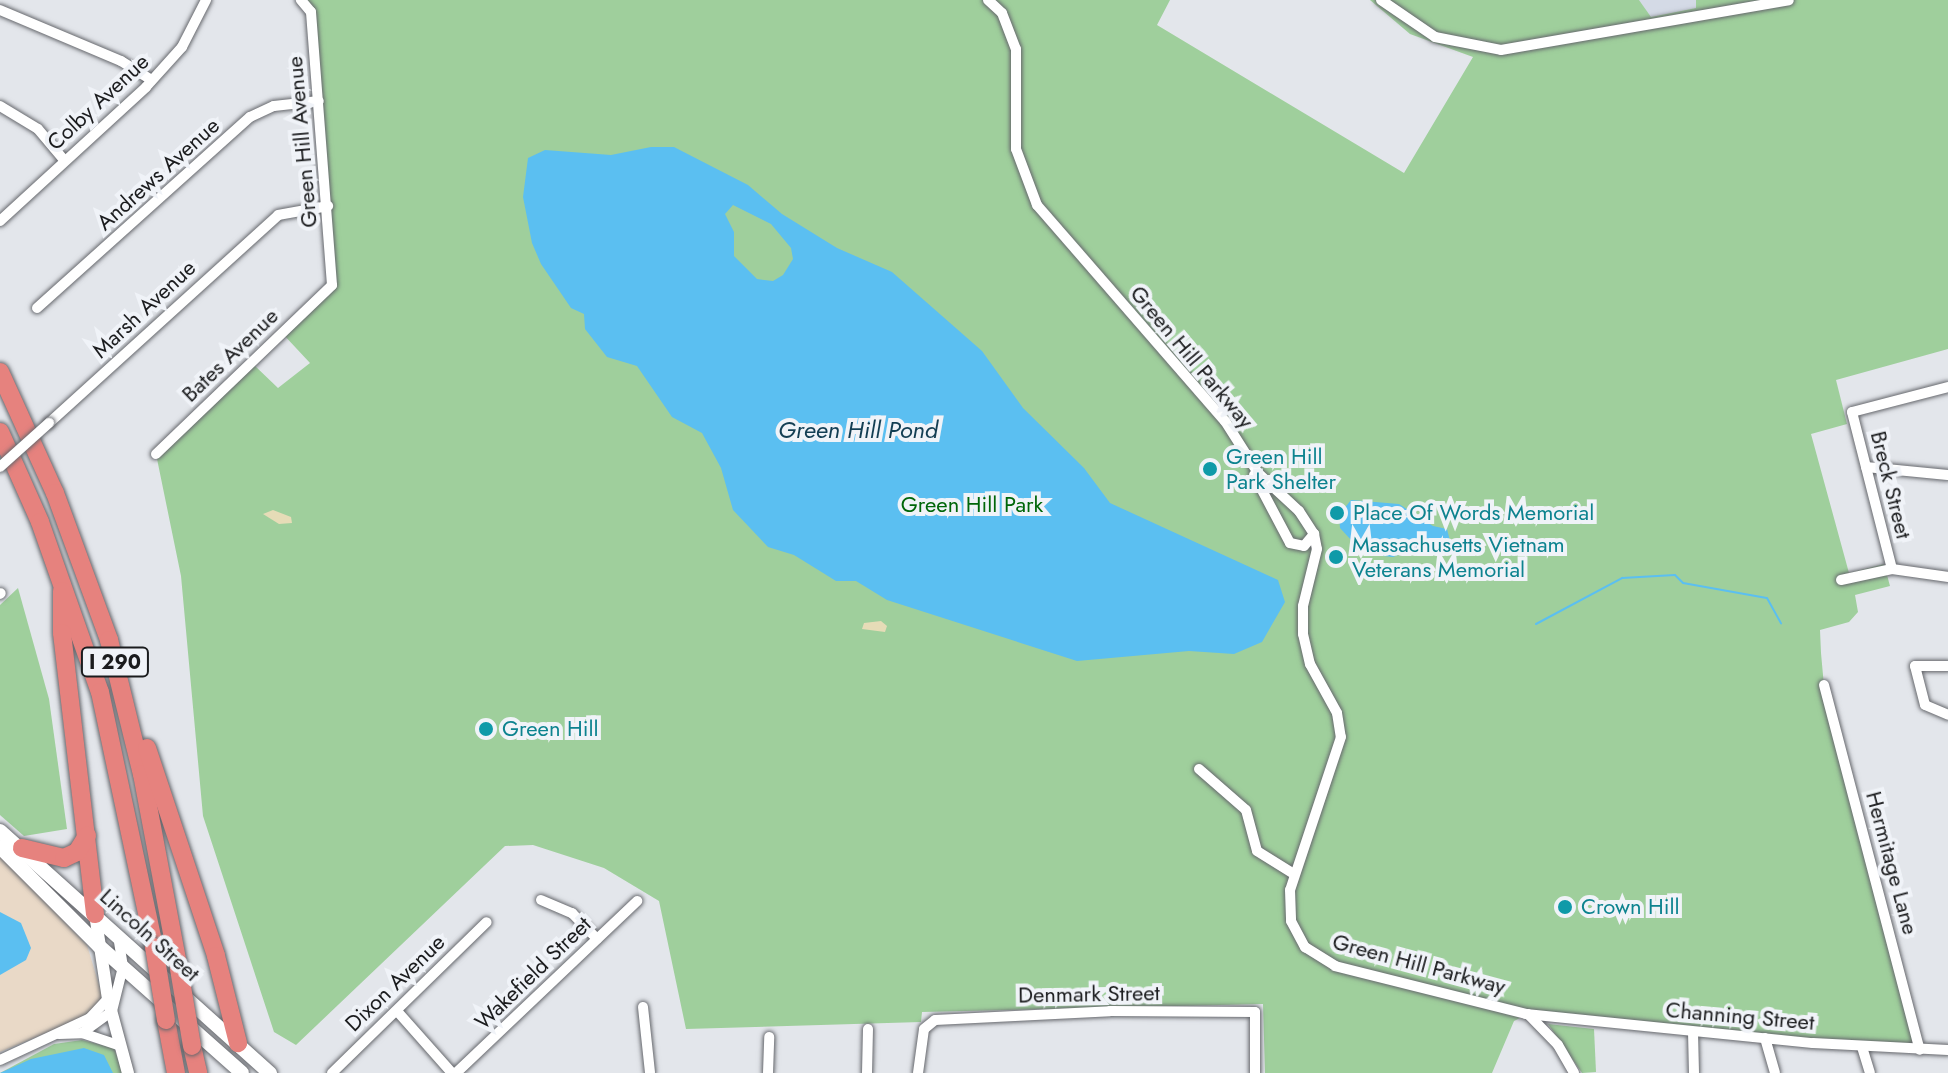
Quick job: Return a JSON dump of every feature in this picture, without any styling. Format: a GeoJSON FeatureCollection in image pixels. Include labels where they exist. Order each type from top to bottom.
{"type":"FeatureCollection","features":[{"type":"Feature","properties":{"kind":"highway","name":"I 290"},"geometry":{"type":"LineString","coordinates":[[0,372],[55,493],[109,640],[142,774],[198,1073]]}},
{"type":"Feature","properties":{"kind":"highway","name":"I 290"},"geometry":{"type":"LineString","coordinates":[[0,432],[62,579],[113,744],[176,1073]]}},
{"type":"Feature","properties":{"kind":"highway"},"geometry":{"type":"LineString","coordinates":[[62,579],[62,633],[95,914]]}},
{"type":"Feature","properties":{"kind":"highway"},"geometry":{"type":"LineString","coordinates":[[109,640],[216,956],[238,1043]]}},
{"type":"Feature","properties":{"kind":"highway"},"geometry":{"type":"LineString","coordinates":[[22,848],[64,858],[80,849],[87,836]]}},
{"type":"Feature","properties":{"kind":"main road","name":"Lincoln Street"},"geometry":{"type":"LineString","coordinates":[[0,831],[270,1073]]}},
{"type":"Feature","properties":{"kind":"main road","name":"Lincoln Street"},"geometry":{"type":"LineString","coordinates":[[0,847],[99,946],[244,1073]]}},
{"type":"Feature","properties":{"kind":"main road"},"geometry":{"type":"LineString","coordinates":[[238,1043],[244,1073]]}},
{"type":"Feature","properties":{"kind":"street","name":"Colby Avenue"},"geometry":{"type":"LineString","coordinates":[[0,221],[152,80],[182,47],[205,0]]}},
{"type":"Feature","properties":{"kind":"street","name":"Green Hill Avenue"},"geometry":{"type":"LineString","coordinates":[[301,0],[311,12],[332,285]]}},
{"type":"Feature","properties":{"kind":"street","name":"Green Hill Parkway"},"geometry":{"type":"LineString","coordinates":[[988,0],[1002,13],[1013,37],[1017,156],[1037,205],[1225,421],[1245,454],[1314,534],[1317,549],[1303,606],[1303,634],[1310,664],[1337,713],[1341,737],[1294,874],[1290,918],[1299,940],[1318,959],[1528,1014],[1558,1045],[1574,1073]]}},
{"type":"Feature","properties":{"kind":"street"},"geometry":{"type":"LineString","coordinates":[[1381,0],[1404,20],[1435,37],[1468,47],[1502,50],[1789,0]]}},
{"type":"Feature","properties":{"kind":"street"},"geometry":{"type":"LineString","coordinates":[[0,10],[121,61],[152,80]]}},
{"type":"Feature","properties":{"kind":"street","name":"Andrews Avenue"},"geometry":{"type":"LineString","coordinates":[[37,308],[250,117],[274,106],[319,101]]}},
{"type":"Feature","properties":{"kind":"street"},"geometry":{"type":"LineString","coordinates":[[0,106],[38,129],[64,160]]}},
{"type":"Feature","properties":{"kind":"street","name":"Marsh Avenue"},"geometry":{"type":"LineString","coordinates":[[0,467],[278,215],[328,206]]}},
{"type":"Feature","properties":{"kind":"street","name":"Bates Avenue"},"geometry":{"type":"LineString","coordinates":[[156,454],[332,285]]}},
{"type":"Feature","properties":{"kind":"street","name":"Breck Street"},"geometry":{"type":"LineString","coordinates":[[1892,569],[1852,412],[1948,387]]}},
{"type":"Feature","properties":{"kind":"street"},"geometry":{"type":"LineString","coordinates":[[1245,454],[1290,543],[1304,546],[1314,534]]}},
{"type":"Feature","properties":{"kind":"street"},"geometry":{"type":"LineString","coordinates":[[1866,467],[1948,475]]}},
{"type":"Feature","properties":{"kind":"street"},"geometry":{"type":"LineString","coordinates":[[1841,580],[1892,569],[1948,577]]}},
{"type":"Feature","properties":{"kind":"street"},"geometry":{"type":"LineString","coordinates":[[1948,666],[1917,663],[1925,705],[1948,715]]}},
{"type":"Feature","properties":{"kind":"street","name":"Hermitage Lane"},"geometry":{"type":"LineString","coordinates":[[1824,685],[1920,1050]]}},
{"type":"Feature","properties":{"kind":"street"},"geometry":{"type":"LineString","coordinates":[[1199,769],[1246,810],[1257,851],[1294,874]]}},
{"type":"Feature","properties":{"kind":"street"},"geometry":{"type":"LineString","coordinates":[[541,900],[572,913],[597,939]]}},
{"type":"Feature","properties":{"kind":"street","name":"Wakefield Street"},"geometry":{"type":"LineString","coordinates":[[454,1073],[637,901]]}},
{"type":"Feature","properties":{"kind":"street"},"geometry":{"type":"LineString","coordinates":[[95,914],[110,1005],[128,1073]]}},
{"type":"Feature","properties":{"kind":"street","name":"Dixon Avenue"},"geometry":{"type":"LineString","coordinates":[[332,1073],[487,922]]}},
{"type":"Feature","properties":{"kind":"street"},"geometry":{"type":"LineString","coordinates":[[82,1033],[110,1005],[123,967],[118,935]]}},
{"type":"Feature","properties":{"kind":"street"},"geometry":{"type":"LineString","coordinates":[[0,1060],[59,1034],[110,1005]]}},
{"type":"Feature","properties":{"kind":"street"},"geometry":{"type":"LineString","coordinates":[[643,1007],[650,1073]]}},
{"type":"Feature","properties":{"kind":"street"},"geometry":{"type":"LineString","coordinates":[[397,1011],[454,1073]]}},
{"type":"Feature","properties":{"kind":"street","name":"Denmark Street"},"geometry":{"type":"LineString","coordinates":[[918,1073],[926,1025],[941,1018],[1054,1012],[1255,1012],[1255,1073]]}},
{"type":"Feature","properties":{"kind":"street","name":"Channing Street"},"geometry":{"type":"LineString","coordinates":[[1528,1014],[1862,1047],[1948,1050]]}},
{"type":"Feature","properties":{"kind":"street"},"geometry":{"type":"LineString","coordinates":[[867,1073],[868,1029]]}},
{"type":"Feature","properties":{"kind":"street"},"geometry":{"type":"LineString","coordinates":[[1693,1032],[1694,1073]]}},
{"type":"Feature","properties":{"kind":"street"},"geometry":{"type":"LineString","coordinates":[[59,1034],[82,1033],[121,1046]]}},
{"type":"Feature","properties":{"kind":"street"},"geometry":{"type":"LineString","coordinates":[[768,1073],[769,1037]]}},
{"type":"Feature","properties":{"kind":"street"},"geometry":{"type":"LineString","coordinates":[[1765,1038],[1775,1073]]}},
{"type":"Feature","properties":{"kind":"street"},"geometry":{"type":"LineString","coordinates":[[1862,1047],[1870,1073]]}},
{"type":"Feature","properties":{"kind":"shaded area"},"geometry":{"type":"Polygon","coordinates":[[[1639,0],[1696,0],[1696,8],[1650,17],[1639,0]]]}},
{"type":"Feature","properties":{"kind":"shaded area"},"geometry":{"type":"Polygon","coordinates":[[[0,855],[87,945],[102,995],[98,1006],[80,1019],[0,1052],[0,855]]]}},
{"type":"Feature","properties":{"kind":"green space","name":"Green Hill Park"},"geometry":{"type":"Polygon","coordinates":[[[301,0],[1170,0],[1157,25],[1404,173],[1473,57],[1410,34],[1370,0],[1639,0],[1651,17],[1696,8],[1696,0],[1948,0],[1948,349],[1836,380],[1847,424],[1811,434],[1849,573],[1884,564],[1890,586],[1855,595],[1858,612],[1849,622],[1820,630],[1821,653],[1824,686],[1920,1050],[1528,1014],[1514,1021],[1492,1073],[1265,1073],[1263,1004],[922,1012],[921,1022],[686,1029],[659,901],[604,868],[533,845],[505,846],[296,1045],[274,1032],[203,816],[181,576],[156,454],[251,362],[278,388],[310,363],[282,333],[332,285],[311,12],[301,0]]]}},
{"type":"Feature","properties":{"kind":"green space"},"geometry":{"type":"Polygon","coordinates":[[[18,588],[49,699],[67,829],[24,836],[0,815],[0,605],[18,588]]]}},
{"type":"Feature","properties":{"kind":"green space"},"geometry":{"type":"Polygon","coordinates":[[[1548,1024],[1594,1029],[1596,1072],[1582,1073],[1548,1024]]]}},
{"type":"Feature","properties":{"kind":"green space"},"geometry":{"type":"Polygon","coordinates":[[[82,1040],[114,1048],[123,1073],[0,1073],[54,1044],[82,1040]]]}},
{"type":"Feature","properties":{"kind":"sand"},"geometry":{"type":"Polygon","coordinates":[[[273,510],[291,517],[292,523],[279,524],[263,514],[273,510]]]}},
{"type":"Feature","properties":{"kind":"sand"},"geometry":{"type":"Polygon","coordinates":[[[881,621],[887,626],[885,632],[862,629],[864,623],[881,621]]]}},
{"type":"Feature","properties":{"kind":"water","name":"Green Hill Pond"},"geometry":{"type":"Polygon","coordinates":[[[651,147],[674,147],[748,185],[782,214],[837,248],[892,272],[982,351],[1023,408],[1084,468],[1110,503],[1278,580],[1285,602],[1262,642],[1234,654],[1189,651],[1077,661],[887,600],[856,581],[836,581],[794,555],[768,547],[733,510],[721,468],[702,433],[672,417],[637,366],[607,357],[585,329],[584,314],[571,308],[541,264],[532,243],[523,197],[528,158],[545,150],[611,155],[651,147]],[[733,205],[725,214],[734,232],[734,256],[757,279],[773,281],[783,275],[793,259],[791,248],[771,224],[733,205]]]}},
{"type":"Feature","properties":{"kind":"water"},"geometry":{"type":"Polygon","coordinates":[[[1351,500],[1399,504],[1433,526],[1447,529],[1450,541],[1442,548],[1418,547],[1393,557],[1364,554],[1340,528],[1339,515],[1351,500]]]}},
{"type":"Feature","properties":{"kind":"water"},"geometry":{"type":"Polygon","coordinates":[[[0,912],[21,923],[31,948],[26,960],[0,975],[0,912]]]}},
{"type":"Feature","properties":{"kind":"water"},"geometry":{"type":"Polygon","coordinates":[[[84,1048],[104,1055],[113,1073],[0,1073],[31,1059],[84,1048]]]}},
{"type":"Feature","properties":{"kind":"waterway"},"geometry":{"type":"LineString","coordinates":[[1536,624],[1622,578],[1675,575],[1683,583],[1767,598],[1781,623]]}},
{"type":"Feature","properties":{"kind":"place","name":"Green Hill Park Shelter"},"geometry":{"type":"Point","coordinates":[1210,469]}},
{"type":"Feature","properties":{"kind":"place","name":"Place Of Words Memorial"},"geometry":{"type":"Point","coordinates":[1337,513]}},
{"type":"Feature","properties":{"kind":"place","name":"Massachusetts Vietnam Veterans Memorial"},"geometry":{"type":"Point","coordinates":[1336,557]}},
{"type":"Feature","properties":{"kind":"place","name":"Green Hill"},"geometry":{"type":"Point","coordinates":[486,729]}},
{"type":"Feature","properties":{"kind":"place","name":"Crown Hill"},"geometry":{"type":"Point","coordinates":[1565,907]}}]}
